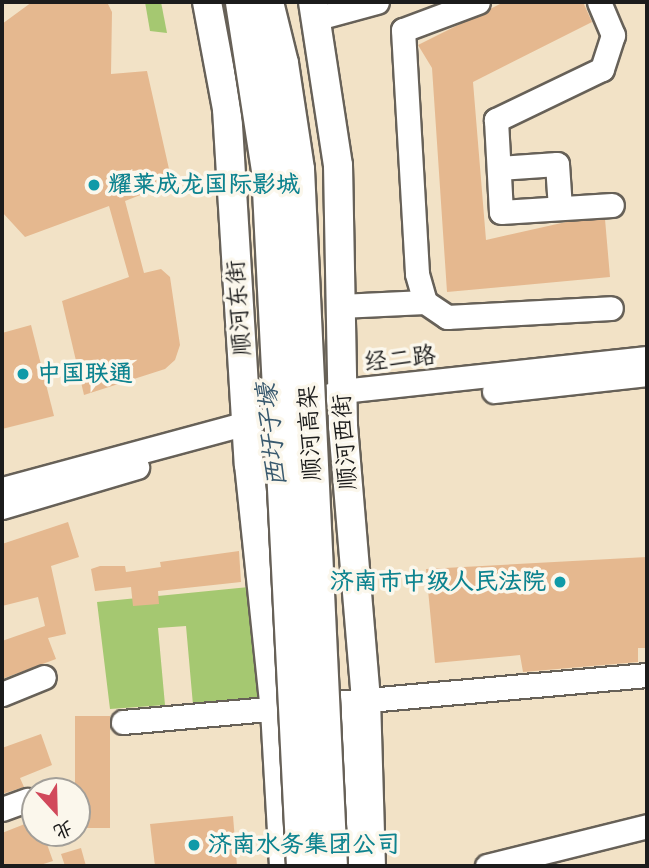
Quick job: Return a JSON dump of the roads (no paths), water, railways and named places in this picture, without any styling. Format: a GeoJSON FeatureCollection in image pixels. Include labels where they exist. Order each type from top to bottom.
{"type":"FeatureCollection","features":[{"type":"Feature","properties":{"kind":"highway"},"geometry":{"type":"LineString","coordinates":[[227,2],[252,169],[277,546],[304,709]]}},
{"type":"Feature","properties":{"kind":"highway","name":"顺河高架"},"geometry":{"type":"LineString","coordinates":[[242,2],[268,170],[304,709],[330,866]]}},
{"type":"Feature","properties":{"kind":"highway","name":"顺河高架"},"geometry":{"type":"LineString","coordinates":[[266,2],[282,63],[297,169],[304,709],[303,866]]}},
{"type":"Feature","properties":{"kind":"highway"},"geometry":{"type":"LineString","coordinates":[[286,2],[298,50],[316,178],[330,538],[331,628],[304,709]]}},
{"type":"Feature","properties":{"kind":"main road","name":"顺河东街"},"geometry":{"type":"LineString","coordinates":[[208,2],[228,109],[246,423],[304,709],[284,866]]}},
{"type":"Feature","properties":{"kind":"main road","name":"顺河西街"},"geometry":{"type":"LineString","coordinates":[[314,7],[338,164],[342,391],[366,699],[371,866]]}},
{"type":"Feature","properties":{"kind":"street"},"geometry":{"type":"LineString","coordinates":[[314,7],[377,2]]}},
{"type":"Feature","properties":{"kind":"street"},"geometry":{"type":"LineString","coordinates":[[425,302],[417,274],[403,30],[478,2]]}},
{"type":"Feature","properties":{"kind":"street"},"geometry":{"type":"LineString","coordinates":[[599,2],[613,36],[602,69],[496,120],[501,221],[559,208],[612,205]]}},
{"type":"Feature","properties":{"kind":"street"},"geometry":{"type":"LineString","coordinates":[[499,168],[557,164],[559,208]]}},
{"type":"Feature","properties":{"kind":"street"},"geometry":{"type":"LineString","coordinates":[[341,306],[425,302],[447,317],[611,308]]}},
{"type":"Feature","properties":{"kind":"street","name":"经二路"},"geometry":{"type":"LineString","coordinates":[[342,391],[647,358]]}},
{"type":"Feature","properties":{"kind":"street","name":"经二路"},"geometry":{"type":"LineString","coordinates":[[342,391],[351,401],[372,405],[647,374]]}},
{"type":"Feature","properties":{"kind":"street"},"geometry":{"type":"LineString","coordinates":[[2,489],[246,423],[342,391]]}},
{"type":"Feature","properties":{"kind":"street"},"geometry":{"type":"LineString","coordinates":[[2,507],[213,443],[246,423]]}},
{"type":"Feature","properties":{"kind":"street"},"geometry":{"type":"LineString","coordinates":[[304,709],[366,699],[647,675]]}},
{"type":"Feature","properties":{"kind":"street"},"geometry":{"type":"LineString","coordinates":[[2,694],[44,677]]}},
{"type":"Feature","properties":{"kind":"street"},"geometry":{"type":"LineString","coordinates":[[123,722],[350,706],[356,866]]}},
{"type":"Feature","properties":{"kind":"street"},"geometry":{"type":"LineString","coordinates":[[2,809],[21,802]]}},
{"type":"Feature","properties":{"kind":"street"},"geometry":{"type":"LineString","coordinates":[[487,866],[647,826]]}},
{"type":"Feature","properties":{"kind":"place","name":"耀莱成龙国际影城"},"geometry":{"type":"Point","coordinates":[94,185]}},
{"type":"Feature","properties":{"kind":"place","name":"中国联通"},"geometry":{"type":"Point","coordinates":[23,374]}},
{"type":"Feature","properties":{"kind":"place","name":"济南市中级人民法院"},"geometry":{"type":"Point","coordinates":[560,582]}},
{"type":"Feature","properties":{"kind":"place","name":"济南水务集团公司"},"geometry":{"type":"Point","coordinates":[194,845]}},
{"type":"Feature","properties":{"kind":"water label","name":"西圩子壕"},"geometry":{"type":"Point","coordinates":[273,435]}}]}
